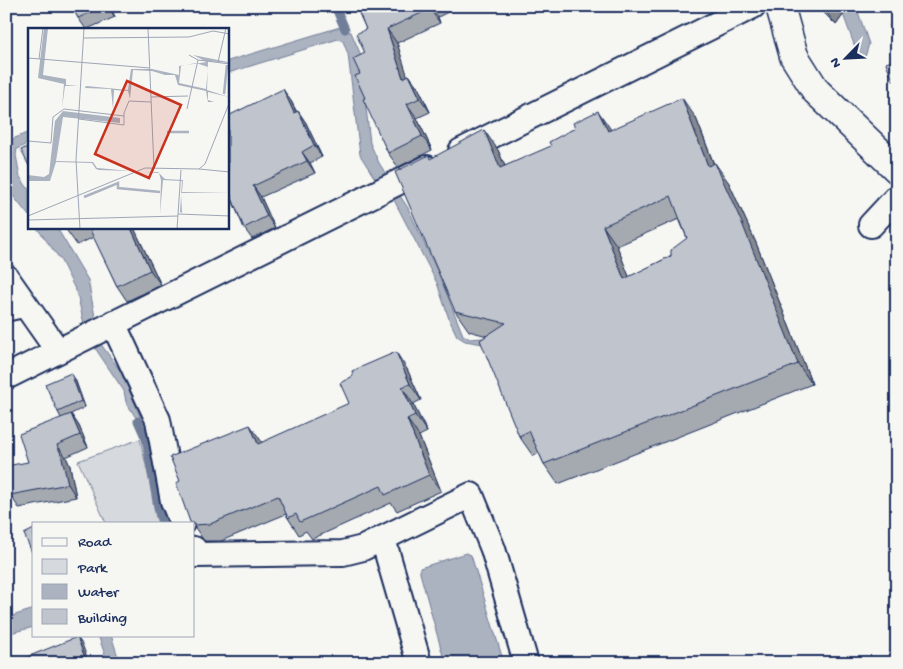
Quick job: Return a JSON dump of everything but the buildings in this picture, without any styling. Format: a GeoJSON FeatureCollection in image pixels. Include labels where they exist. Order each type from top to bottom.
{"type":"FeatureCollection","features":[{"type":"Feature","properties":{"kind":"street"},"geometry":{"type":"LineString","coordinates":[[6,377],[753,6]]}},
{"type":"Feature","properties":{"kind":"street"},"geometry":{"type":"LineString","coordinates":[[780,6],[794,56],[816,91],[897,169]]}},
{"type":"Feature","properties":{"kind":"street"},"geometry":{"type":"LineString","coordinates":[[871,225],[897,197]]}},
{"type":"Feature","properties":{"kind":"street"},"geometry":{"type":"LineString","coordinates":[[6,277],[58,351]]}},
{"type":"Feature","properties":{"kind":"street"},"geometry":{"type":"LineString","coordinates":[[113,323],[158,420],[174,501],[182,522]]}},
{"type":"Feature","properties":{"kind":"street"},"geometry":{"type":"LineString","coordinates":[[195,552],[196,555],[343,553],[363,548],[471,496],[493,549],[526,663]]}},
{"type":"Feature","properties":{"kind":"street"},"geometry":{"type":"LineString","coordinates":[[383,539],[419,663]]}},
{"type":"Feature","properties":{"kind":"lane"},"geometry":{"type":"LineString","coordinates":[[6,315],[29,310]]}},
{"type":"Feature","properties":{"kind":"green space"},"geometry":{"type":"Polygon","coordinates":[[[140,439],[159,522],[106,522],[78,461],[140,439]]]}},
{"type":"Feature","properties":{"kind":"water"},"geometry":{"type":"Polygon","coordinates":[[[840,6],[856,6],[869,44],[865,57],[855,47],[840,6]]]}},
{"type":"Feature","properties":{"kind":"water"},"geometry":{"type":"Polygon","coordinates":[[[340,27],[351,32],[360,53],[370,143],[379,163],[408,208],[440,277],[463,335],[470,339],[482,338],[560,310],[628,281],[689,244],[694,249],[642,282],[483,344],[465,341],[457,336],[437,283],[395,202],[374,177],[360,155],[348,54],[343,41],[338,39],[229,73],[229,61],[340,27]]]}},
{"type":"Feature","properties":{"kind":"water"},"geometry":{"type":"Polygon","coordinates":[[[28,132],[28,144],[17,149],[16,155],[20,177],[28,189],[28,215],[6,187],[6,142],[28,132]]]}},
{"type":"Feature","properties":{"kind":"water"},"geometry":{"type":"Polygon","coordinates":[[[38,229],[58,229],[88,280],[100,343],[122,373],[141,418],[138,421],[126,402],[124,391],[91,342],[85,329],[77,293],[60,259],[38,229]]]}},
{"type":"Feature","properties":{"kind":"water"},"geometry":{"type":"Polygon","coordinates":[[[466,553],[471,555],[504,663],[445,663],[420,568],[466,553]]]}},
{"type":"Feature","properties":{"kind":"water"},"geometry":{"type":"Polygon","coordinates":[[[32,610],[32,628],[6,634],[6,618],[32,610]]]}},
{"type":"Feature","properties":{"kind":"water"},"geometry":{"type":"Polygon","coordinates":[[[98,636],[111,636],[120,663],[108,663],[98,636]]]}},
{"type":"Feature","properties":{"kind":"waterway"},"geometry":{"type":"LineString","coordinates":[[335,6],[345,29]]}},
{"type":"Feature","properties":{"kind":"waterway"},"geometry":{"type":"LineString","coordinates":[[138,421],[146,439],[162,522]]}}]}
